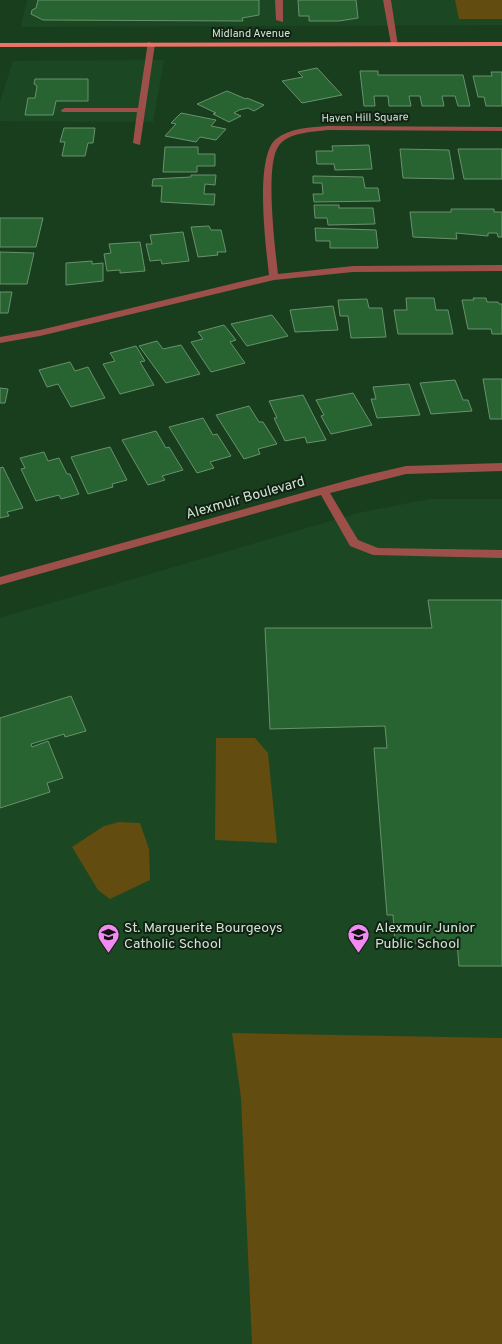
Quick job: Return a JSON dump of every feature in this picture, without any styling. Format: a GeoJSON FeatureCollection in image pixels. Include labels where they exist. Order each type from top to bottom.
{"type":"FeatureCollection","features":[{"type":"Feature","properties":{"kind":"main road","name":"Midland Avenue"},"geometry":{"type":"LineString","coordinates":[[0,45],[502,44]]}},
{"type":"Feature","properties":{"kind":"street"},"geometry":{"type":"LineString","coordinates":[[279,0],[280,20]]}},
{"type":"Feature","properties":{"kind":"street"},"geometry":{"type":"LineString","coordinates":[[387,0],[395,44]]}},
{"type":"Feature","properties":{"kind":"street"},"geometry":{"type":"LineString","coordinates":[[137,143],[151,44]]}},
{"type":"Feature","properties":{"kind":"street"},"geometry":{"type":"LineString","coordinates":[[65,110],[141,110]]}},
{"type":"Feature","properties":{"kind":"street","name":"Haven Hill Square"},"geometry":{"type":"LineString","coordinates":[[274,277],[271,254],[268,162],[274,147],[283,138],[301,132],[328,128],[502,129]]}},
{"type":"Feature","properties":{"kind":"street"},"geometry":{"type":"LineString","coordinates":[[0,340],[40,333],[274,277],[353,269],[502,268]]}},
{"type":"Feature","properties":{"kind":"street","name":"Alexmuir Boulevard"},"geometry":{"type":"LineString","coordinates":[[0,581],[323,490],[406,470],[502,467]]}},
{"type":"Feature","properties":{"kind":"street"},"geometry":{"type":"LineString","coordinates":[[323,490],[354,543],[377,552],[502,554]]}},
{"type":"Feature","properties":{"kind":"shaded area"},"geometry":{"type":"Polygon","coordinates":[[[27,0],[502,0],[502,25],[21,27],[27,0]]]}},
{"type":"Feature","properties":{"kind":"shaded area"},"geometry":{"type":"Polygon","coordinates":[[[455,0],[502,0],[502,19],[459,19],[455,0]]]}},
{"type":"Feature","properties":{"kind":"shaded area"},"geometry":{"type":"Polygon","coordinates":[[[164,60],[153,122],[0,121],[0,102],[13,61],[164,60]]]}},
{"type":"Feature","properties":{"kind":"shaded area","name":"Alexmuir Junior Public School"},"geometry":{"type":"Polygon","coordinates":[[[430,499],[502,499],[502,1344],[0,1344],[0,618],[358,513],[430,499]]]}},
{"type":"Feature","properties":{"kind":"shaded area"},"geometry":{"type":"Polygon","coordinates":[[[216,738],[255,738],[268,753],[277,843],[215,840],[216,738]]]}},
{"type":"Feature","properties":{"kind":"shaded area"},"geometry":{"type":"Polygon","coordinates":[[[119,822],[140,823],[149,849],[150,880],[110,899],[98,890],[72,847],[104,826],[119,822]]]}},
{"type":"Feature","properties":{"kind":"shaded area"},"geometry":{"type":"Polygon","coordinates":[[[232,1033],[502,1038],[502,1344],[252,1344],[241,1098],[232,1033]]]}},
{"type":"Feature","properties":{"kind":"building"},"geometry":{"type":"Polygon","coordinates":[[[38,0],[259,0],[259,15],[242,18],[243,21],[43,20],[31,14],[32,10],[36,8],[38,0]]]}},
{"type":"Feature","properties":{"kind":"building"},"geometry":{"type":"Polygon","coordinates":[[[298,0],[356,0],[358,18],[339,21],[309,21],[309,16],[299,16],[298,0]]]}},
{"type":"Feature","properties":{"kind":"building"},"geometry":{"type":"Polygon","coordinates":[[[317,68],[342,95],[302,103],[282,81],[303,77],[298,72],[317,68]]]}},
{"type":"Feature","properties":{"kind":"building"},"geometry":{"type":"Polygon","coordinates":[[[360,71],[378,71],[378,75],[463,75],[470,106],[458,106],[455,96],[442,96],[444,106],[422,106],[420,96],[409,96],[411,106],[389,106],[388,96],[374,96],[375,106],[364,106],[360,71]]]}},
{"type":"Feature","properties":{"kind":"building"},"geometry":{"type":"Polygon","coordinates":[[[491,72],[502,72],[502,106],[486,106],[484,97],[478,97],[473,76],[492,76],[491,72]]]}},
{"type":"Feature","properties":{"kind":"building"},"geometry":{"type":"Polygon","coordinates":[[[35,79],[88,79],[88,101],[56,101],[53,115],[25,115],[28,98],[35,98],[37,86],[34,84],[35,79]]]}},
{"type":"Feature","properties":{"kind":"building"},"geometry":{"type":"Polygon","coordinates":[[[227,91],[264,105],[254,111],[248,108],[239,110],[234,113],[241,116],[229,122],[197,104],[227,91]]]}},
{"type":"Feature","properties":{"kind":"building"},"geometry":{"type":"Polygon","coordinates":[[[181,113],[216,120],[211,126],[226,129],[216,140],[200,137],[196,142],[165,136],[176,124],[171,123],[181,113]]]}},
{"type":"Feature","properties":{"kind":"building"},"geometry":{"type":"Polygon","coordinates":[[[64,128],[95,128],[93,143],[88,143],[85,156],[62,156],[65,142],[60,142],[64,128]]]}},
{"type":"Feature","properties":{"kind":"building"},"geometry":{"type":"Polygon","coordinates":[[[369,145],[372,169],[335,170],[334,164],[317,164],[316,151],[333,151],[332,146],[369,145]]]}},
{"type":"Feature","properties":{"kind":"building"},"geometry":{"type":"Polygon","coordinates":[[[165,147],[198,147],[198,154],[215,154],[215,166],[197,166],[197,172],[163,172],[165,147]]]}},
{"type":"Feature","properties":{"kind":"building"},"geometry":{"type":"Polygon","coordinates":[[[400,149],[449,150],[454,179],[403,178],[400,149]]]}},
{"type":"Feature","properties":{"kind":"building"},"geometry":{"type":"Polygon","coordinates":[[[458,149],[502,149],[502,179],[464,179],[458,149]]]}},
{"type":"Feature","properties":{"kind":"building"},"geometry":{"type":"Polygon","coordinates":[[[191,175],[216,175],[215,185],[205,184],[204,194],[215,194],[214,205],[161,202],[162,186],[152,186],[153,179],[191,177],[191,175]]]}},
{"type":"Feature","properties":{"kind":"building"},"geometry":{"type":"Polygon","coordinates":[[[313,176],[363,177],[365,188],[378,188],[380,201],[314,202],[313,194],[323,194],[322,183],[313,183],[313,176]]]}},
{"type":"Feature","properties":{"kind":"building"},"geometry":{"type":"Polygon","coordinates":[[[314,205],[339,205],[339,208],[373,208],[375,224],[328,225],[327,218],[315,218],[314,205]]]}},
{"type":"Feature","properties":{"kind":"building"},"geometry":{"type":"Polygon","coordinates":[[[451,209],[494,209],[494,212],[502,212],[502,237],[498,237],[497,233],[488,233],[488,236],[456,233],[457,239],[413,237],[410,212],[451,212],[451,209]]]}},
{"type":"Feature","properties":{"kind":"building"},"geometry":{"type":"Polygon","coordinates":[[[0,218],[43,218],[36,247],[0,247],[0,218]]]}},
{"type":"Feature","properties":{"kind":"building"},"geometry":{"type":"Polygon","coordinates":[[[209,226],[211,230],[221,230],[226,252],[217,252],[218,255],[198,257],[191,227],[209,226]]]}},
{"type":"Feature","properties":{"kind":"building"},"geometry":{"type":"Polygon","coordinates":[[[315,228],[376,230],[378,248],[330,248],[330,241],[316,241],[315,228]]]}},
{"type":"Feature","properties":{"kind":"building"},"geometry":{"type":"Polygon","coordinates":[[[183,232],[189,261],[162,264],[161,260],[150,261],[146,244],[152,244],[150,235],[183,232]]]}},
{"type":"Feature","properties":{"kind":"building"},"geometry":{"type":"Polygon","coordinates":[[[140,242],[145,271],[120,273],[120,270],[107,271],[104,254],[111,253],[109,244],[140,242]]]}},
{"type":"Feature","properties":{"kind":"building"},"geometry":{"type":"Polygon","coordinates":[[[0,252],[34,253],[27,284],[0,284],[0,252]]]}},
{"type":"Feature","properties":{"kind":"building"},"geometry":{"type":"Polygon","coordinates":[[[92,261],[92,264],[103,263],[103,281],[66,285],[66,263],[92,261]]]}},
{"type":"Feature","properties":{"kind":"building"},"geometry":{"type":"Polygon","coordinates":[[[0,292],[12,292],[8,313],[0,313],[0,292]]]}},
{"type":"Feature","properties":{"kind":"building"},"geometry":{"type":"Polygon","coordinates":[[[406,298],[434,298],[436,310],[448,310],[453,334],[398,334],[394,310],[407,310],[406,298]]]}},
{"type":"Feature","properties":{"kind":"building"},"geometry":{"type":"Polygon","coordinates":[[[473,298],[486,298],[487,302],[502,304],[502,334],[492,334],[491,329],[468,329],[462,300],[474,300],[473,298]]]}},
{"type":"Feature","properties":{"kind":"building"},"geometry":{"type":"Polygon","coordinates":[[[367,299],[369,308],[382,308],[386,337],[351,338],[348,316],[340,316],[338,300],[367,299]]]}},
{"type":"Feature","properties":{"kind":"building"},"geometry":{"type":"Polygon","coordinates":[[[333,306],[338,330],[295,332],[290,310],[333,306]]]}},
{"type":"Feature","properties":{"kind":"building"},"geometry":{"type":"Polygon","coordinates":[[[272,315],[288,336],[247,346],[231,324],[272,315]]]}},
{"type":"Feature","properties":{"kind":"building"},"geometry":{"type":"Polygon","coordinates":[[[224,325],[236,340],[230,342],[245,363],[211,372],[191,342],[203,339],[198,332],[224,325]]]}},
{"type":"Feature","properties":{"kind":"building"},"geometry":{"type":"Polygon","coordinates":[[[157,341],[163,349],[181,345],[200,374],[166,383],[139,346],[157,341]]]}},
{"type":"Feature","properties":{"kind":"building"},"geometry":{"type":"Polygon","coordinates":[[[136,346],[145,361],[140,362],[154,385],[120,394],[103,364],[115,361],[110,353],[136,346]]]}},
{"type":"Feature","properties":{"kind":"building"},"geometry":{"type":"Polygon","coordinates":[[[70,362],[75,371],[88,367],[105,398],[71,407],[58,384],[47,387],[39,370],[70,362]]]}},
{"type":"Feature","properties":{"kind":"building"},"geometry":{"type":"Polygon","coordinates":[[[483,379],[502,379],[502,419],[490,419],[483,379]]]}},
{"type":"Feature","properties":{"kind":"building"},"geometry":{"type":"Polygon","coordinates":[[[455,380],[463,400],[468,400],[472,411],[431,414],[420,383],[455,380]]]}},
{"type":"Feature","properties":{"kind":"building"},"geometry":{"type":"Polygon","coordinates":[[[409,384],[420,415],[377,418],[371,399],[376,399],[373,387],[409,384]]]}},
{"type":"Feature","properties":{"kind":"building"},"geometry":{"type":"Polygon","coordinates":[[[0,388],[8,389],[5,403],[0,403],[0,388]]]}},
{"type":"Feature","properties":{"kind":"building"},"geometry":{"type":"Polygon","coordinates":[[[353,393],[372,425],[331,434],[321,416],[324,415],[316,400],[353,393]]]}},
{"type":"Feature","properties":{"kind":"building"},"geometry":{"type":"Polygon","coordinates":[[[303,395],[326,440],[307,443],[305,437],[285,441],[274,418],[277,418],[269,401],[303,395]]]}},
{"type":"Feature","properties":{"kind":"building"},"geometry":{"type":"Polygon","coordinates":[[[249,406],[259,422],[263,422],[277,444],[258,449],[260,454],[244,459],[216,415],[249,406]]]}},
{"type":"Feature","properties":{"kind":"building"},"geometry":{"type":"Polygon","coordinates":[[[203,418],[213,435],[217,434],[231,456],[210,462],[214,468],[197,473],[169,427],[203,418]]]}},
{"type":"Feature","properties":{"kind":"building"},"geometry":{"type":"Polygon","coordinates":[[[156,431],[166,448],[169,447],[183,470],[162,476],[165,480],[148,485],[122,440],[156,431]]]}},
{"type":"Feature","properties":{"kind":"building"},"geometry":{"type":"Polygon","coordinates":[[[110,447],[127,480],[112,484],[113,487],[88,494],[71,457],[110,447]]]}},
{"type":"Feature","properties":{"kind":"building"},"geometry":{"type":"Polygon","coordinates":[[[44,452],[48,461],[59,458],[67,474],[70,474],[79,494],[61,499],[59,495],[36,501],[21,469],[25,468],[20,458],[44,452]]]}},
{"type":"Feature","properties":{"kind":"building"},"geometry":{"type":"Polygon","coordinates":[[[3,467],[23,508],[7,512],[9,516],[0,518],[0,468],[3,467]]]}},
{"type":"Feature","properties":{"kind":"building"},"geometry":{"type":"Polygon","coordinates":[[[428,600],[502,600],[502,966],[459,966],[457,943],[395,943],[393,915],[387,915],[374,748],[387,748],[385,726],[270,729],[265,628],[432,628],[428,600]]]}},
{"type":"Feature","properties":{"kind":"building"},"geometry":{"type":"Polygon","coordinates":[[[71,696],[86,731],[65,737],[64,734],[31,744],[32,747],[48,741],[63,778],[47,783],[50,792],[0,808],[0,718],[71,696]]]}},
{"type":"Feature","properties":{"kind":"place","name":"St. Marguerite Bourgeoys Catholic School"},"geometry":{"type":"Point","coordinates":[108,954]}},
{"type":"Feature","properties":{"kind":"place","name":"Alexmuir Junior Public School"},"geometry":{"type":"Point","coordinates":[359,954]}}]}
